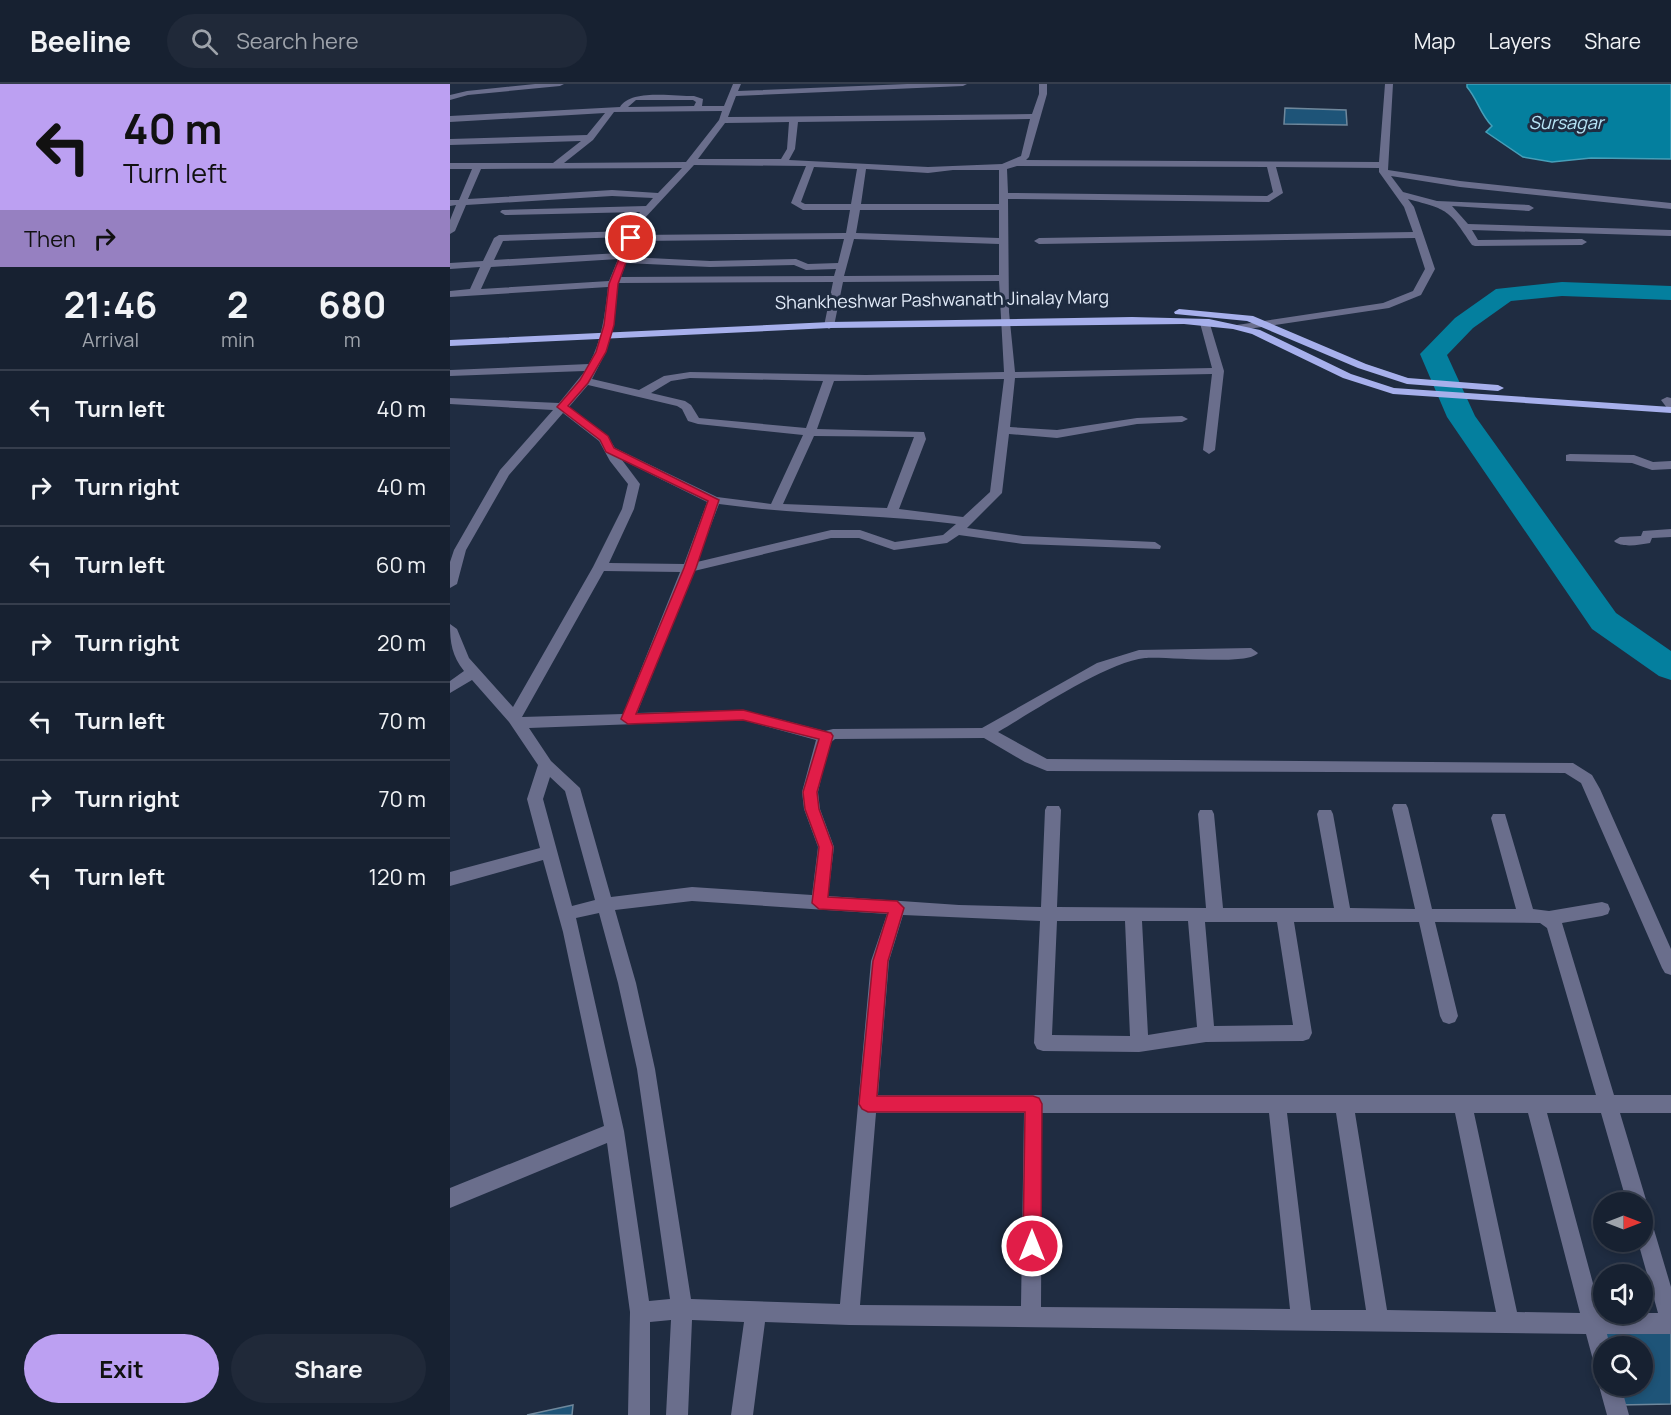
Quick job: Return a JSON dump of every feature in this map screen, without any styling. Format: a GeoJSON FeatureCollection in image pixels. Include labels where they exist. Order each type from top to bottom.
{"type":"FeatureCollection","features":[{"type":"Feature","properties":{"kind":"main road","name":"Shankheshwar Pashwanath Jinalay Marg"},"geometry":{"type":"LineString","coordinates":[[1004,316],[1202,312],[1233,314],[1266,323],[1378,372],[1422,383],[1507,393]]}},
{"type":"Feature","properties":{"kind":"main road"},"geometry":{"type":"LineString","coordinates":[[450,334],[1004,316],[1205,323],[1241,327],[1347,376],[1381,388],[1414,394],[1507,393],[1670,404]]}},
{"type":"Feature","properties":{"kind":"main road"},"geometry":{"type":"LineString","coordinates":[[450,343],[607,330]]}},
{"type":"Feature","properties":{"kind":"street"},"geometry":{"type":"LineString","coordinates":[[454,97],[462,84]]}},
{"type":"Feature","properties":{"kind":"street"},"geometry":{"type":"LineString","coordinates":[[454,97],[560,84]]}},
{"type":"Feature","properties":{"kind":"street"},"geometry":{"type":"LineString","coordinates":[[450,584],[455,550],[504,473],[585,381],[601,352],[607,330],[614,282],[622,258],[647,209],[690,164],[723,120],[735,89],[963,84]]}},
{"type":"Feature","properties":{"kind":"street"},"geometry":{"type":"LineString","coordinates":[[1018,163],[1025,157],[1043,94],[1043,84]]}},
{"type":"Feature","properties":{"kind":"street"},"geometry":{"type":"LineString","coordinates":[[1241,327],[1385,306],[1417,293],[1430,268],[1409,207],[1383,168],[1389,84]]}},
{"type":"Feature","properties":{"kind":"street"},"geometry":{"type":"LineString","coordinates":[[450,119],[612,110],[729,108]]}},
{"type":"Feature","properties":{"kind":"street"},"geometry":{"type":"LineString","coordinates":[[555,165],[590,138],[612,110]]}},
{"type":"Feature","properties":{"kind":"street"},"geometry":{"type":"LineString","coordinates":[[516,150],[544,113]]}},
{"type":"Feature","properties":{"kind":"street"},"geometry":{"type":"LineString","coordinates":[[723,120],[1035,116]]}},
{"type":"Feature","properties":{"kind":"street"},"geometry":{"type":"LineString","coordinates":[[783,163],[791,149],[794,119]]}},
{"type":"Feature","properties":{"kind":"street"},"geometry":{"type":"LineString","coordinates":[[450,166],[478,166],[516,150],[590,138]]}},
{"type":"Feature","properties":{"kind":"street"},"geometry":{"type":"LineString","coordinates":[[450,141],[516,150],[555,165],[783,163],[928,170],[943,166],[1003,168],[1018,163],[1270,163],[1383,168],[1460,184],[1671,206]]}},
{"type":"Feature","properties":{"kind":"street"},"geometry":{"type":"LineString","coordinates":[[811,164],[797,206],[856,207],[1003,201],[1269,199],[1278,193],[1270,163]]}},
{"type":"Feature","properties":{"kind":"street"},"geometry":{"type":"LineString","coordinates":[[450,231],[478,166]]}},
{"type":"Feature","properties":{"kind":"street"},"geometry":{"type":"LineString","coordinates":[[829,321],[851,236],[862,168]]}},
{"type":"Feature","properties":{"kind":"street"},"geometry":{"type":"LineString","coordinates":[[600,567],[690,568],[831,534],[860,534],[894,546],[947,539],[996,493],[1010,375],[1004,316],[1003,168]]}},
{"type":"Feature","properties":{"kind":"street"},"geometry":{"type":"LineString","coordinates":[[450,203],[612,193],[657,196]]}},
{"type":"Feature","properties":{"kind":"street"},"geometry":{"type":"LineString","coordinates":[[1400,194],[1440,203],[1529,208]]}},
{"type":"Feature","properties":{"kind":"street"},"geometry":{"type":"LineString","coordinates":[[1440,203],[1466,227],[1475,243],[1582,242]]}},
{"type":"Feature","properties":{"kind":"street"},"geometry":{"type":"LineString","coordinates":[[505,212],[647,209]]}},
{"type":"Feature","properties":{"kind":"street"},"geometry":{"type":"LineString","coordinates":[[1466,227],[1671,233]]}},
{"type":"Feature","properties":{"kind":"street"},"geometry":{"type":"LineString","coordinates":[[1039,241],[1419,235]]}},
{"type":"Feature","properties":{"kind":"street"},"geometry":{"type":"LineString","coordinates":[[474,292],[499,238],[851,236],[1003,241]]}},
{"type":"Feature","properties":{"kind":"street"},"geometry":{"type":"LineString","coordinates":[[450,266],[622,258],[710,264],[796,262],[807,267],[842,266]]}},
{"type":"Feature","properties":{"kind":"street"},"geometry":{"type":"LineString","coordinates":[[450,294],[614,282],[1003,278]]}},
{"type":"Feature","properties":{"kind":"street"},"geometry":{"type":"LineString","coordinates":[[1205,323],[1218,371],[1209,450]]}},
{"type":"Feature","properties":{"kind":"street"},"geometry":{"type":"LineString","coordinates":[[450,373],[592,368]]}},
{"type":"Feature","properties":{"kind":"street"},"geometry":{"type":"LineString","coordinates":[[642,393],[668,378],[680,375],[829,378],[1218,371]]}},
{"type":"Feature","properties":{"kind":"street"},"geometry":{"type":"LineString","coordinates":[[775,508],[810,432],[829,378]]}},
{"type":"Feature","properties":{"kind":"street"},"geometry":{"type":"LineString","coordinates":[[585,381],[681,403],[687,407],[692,419],[698,420],[810,432],[920,434],[892,512]]}},
{"type":"Feature","properties":{"kind":"street"},"geometry":{"type":"LineString","coordinates":[[450,401],[562,407],[604,439],[633,484],[628,509],[600,567],[516,720]]}},
{"type":"Feature","properties":{"kind":"street"},"geometry":{"type":"LineString","coordinates":[[1004,430],[1057,434],[1137,421],[1182,419]]}},
{"type":"Feature","properties":{"kind":"street"},"geometry":{"type":"LineString","coordinates":[[610,450],[714,500],[775,508],[892,512],[967,520]]}},
{"type":"Feature","properties":{"kind":"street"},"geometry":{"type":"LineString","coordinates":[[1570,458],[1634,459],[1652,466],[1671,465]]}},
{"type":"Feature","properties":{"kind":"street"},"geometry":{"type":"LineString","coordinates":[[628,719],[690,568],[714,500]]}},
{"type":"Feature","properties":{"kind":"street"},"geometry":{"type":"LineString","coordinates":[[955,530],[1023,540],[1155,546]]}},
{"type":"Feature","properties":{"kind":"street"},"geometry":{"type":"LineString","coordinates":[[1620,541],[1645,540],[1648,534],[1671,533]]}},
{"type":"Feature","properties":{"kind":"street"},"geometry":{"type":"LineString","coordinates":[[450,629],[463,660],[516,720],[546,765],[572,788],[627,982],[646,1069],[682,1309],[677,1415]]}},
{"type":"Feature","properties":{"kind":"street"},"geometry":{"type":"LineString","coordinates":[[984,734],[1102,667],[1122,659],[1144,653],[1209,656],[1251,653]]}},
{"type":"Feature","properties":{"kind":"street"},"geometry":{"type":"LineString","coordinates":[[450,688],[473,672]]}},
{"type":"Feature","properties":{"kind":"street"},"geometry":{"type":"LineString","coordinates":[[516,720],[743,715],[826,736],[842,732],[984,734],[992,735],[1031,760],[1047,765],[1568,767],[1587,779],[1671,968]]}},
{"type":"Feature","properties":{"kind":"street"},"geometry":{"type":"LineString","coordinates":[[819,903],[826,847],[812,809],[810,792],[826,736]]}},
{"type":"Feature","properties":{"kind":"street"},"geometry":{"type":"LineString","coordinates":[[546,765],[535,799],[566,914],[615,1131],[640,1312],[639,1415]]}},
{"type":"Feature","properties":{"kind":"street"},"geometry":{"type":"LineString","coordinates":[[1400,808],[1449,1016]]}},
{"type":"Feature","properties":{"kind":"street"},"geometry":{"type":"LineString","coordinates":[[1053,810],[1043,1043],[1139,1044],[1206,1034],[1303,1033],[1284,915]]}},
{"type":"Feature","properties":{"kind":"street"},"geometry":{"type":"LineString","coordinates":[[1206,814],[1215,915]]}},
{"type":"Feature","properties":{"kind":"street"},"geometry":{"type":"LineString","coordinates":[[1325,814],[1343,914]]}},
{"type":"Feature","properties":{"kind":"street"},"geometry":{"type":"LineString","coordinates":[[1499,818],[1526,914]]}},
{"type":"Feature","properties":{"kind":"street"},"geometry":{"type":"LineString","coordinates":[[450,879],[550,852]]}},
{"type":"Feature","properties":{"kind":"street"},"geometry":{"type":"LineString","coordinates":[[566,914],[605,903],[655,895],[692,894],[897,908],[1049,914],[1526,914],[1550,918],[1602,909]]}},
{"type":"Feature","properties":{"kind":"street"},"geometry":{"type":"LineString","coordinates":[[849,1316],[880,961],[897,908]]}},
{"type":"Feature","properties":{"kind":"street"},"geometry":{"type":"LineString","coordinates":[[1133,915],[1139,1044]]}},
{"type":"Feature","properties":{"kind":"street"},"geometry":{"type":"LineString","coordinates":[[1196,915],[1206,1034]]}},
{"type":"Feature","properties":{"kind":"street"},"geometry":{"type":"LineString","coordinates":[[1550,918],[1554,924],[1634,1192]]}},
{"type":"Feature","properties":{"kind":"street"},"geometry":{"type":"LineString","coordinates":[[868,1104],[1671,1104]]}},
{"type":"Feature","properties":{"kind":"street"},"geometry":{"type":"LineString","coordinates":[[1031,1317],[1033,1104]]}},
{"type":"Feature","properties":{"kind":"street"},"geometry":{"type":"LineString","coordinates":[[1277,1104],[1302,1320]]}},
{"type":"Feature","properties":{"kind":"street"},"geometry":{"type":"LineString","coordinates":[[1344,1104],[1378,1321]]}},
{"type":"Feature","properties":{"kind":"street"},"geometry":{"type":"LineString","coordinates":[[1463,1104],[1509,1323]]}},
{"type":"Feature","properties":{"kind":"street"},"geometry":{"type":"LineString","coordinates":[[1534,1104],[1596,1336]]}},
{"type":"Feature","properties":{"kind":"street"},"geometry":{"type":"LineString","coordinates":[[450,1198],[615,1131]]}},
{"type":"Feature","properties":{"kind":"street"},"geometry":{"type":"LineString","coordinates":[[640,1312],[682,1309],[849,1316],[1671,1323],[1650,1252]]}},
{"type":"Feature","properties":{"kind":"street"},"geometry":{"type":"LineString","coordinates":[[742,1415],[756,1312]]}},
{"type":"Feature","properties":{"kind":"street"},"geometry":{"type":"LineString","coordinates":[[1613,1396],[1618,1415]]}},
{"type":"Feature","properties":{"kind":"water","name":"Sursagar"},"geometry":{"type":"Polygon","coordinates":[[[1467,84],[1671,84],[1671,159],[1591,158],[1552,162],[1523,157],[1486,132],[1492,126],[1467,84]]]}},
{"type":"Feature","properties":{"kind":"building"},"geometry":{"type":"Polygon","coordinates":[[[1285,108],[1346,110],[1347,125],[1284,124],[1285,108]]]}},
{"type":"Feature","properties":{"kind":"building"},"geometry":{"type":"Polygon","coordinates":[[[1671,1330],[1671,1404],[1619,1405],[1617,1396],[1653,1396],[1653,1336],[1601,1336],[1599,1331],[1671,1330]]]}},
{"type":"Feature","properties":{"kind":"building"},"geometry":{"type":"Polygon","coordinates":[[[573,1405],[572,1415],[527,1415],[573,1405]]]}},
{"type":"Feature","properties":{"kind":"waterway"},"geometry":{"type":"LineString","coordinates":[[1671,293],[1562,289],[1505,294],[1464,323],[1433,354],[1461,417],[1604,621],[1671,668]]}},
{"type":"Feature","properties":{"kind":"route"},"geometry":{"type":"LineString","coordinates":[[631,238],[614,284],[609,325],[601,352],[585,381],[562,407],[604,439],[610,450],[714,500],[690,568],[661,633],[628,719],[743,715],[826,736],[822,743],[810,792],[812,809],[826,847],[819,903],[897,908],[880,961],[868,1104],[1033,1104],[1032,1246]]}}]}
